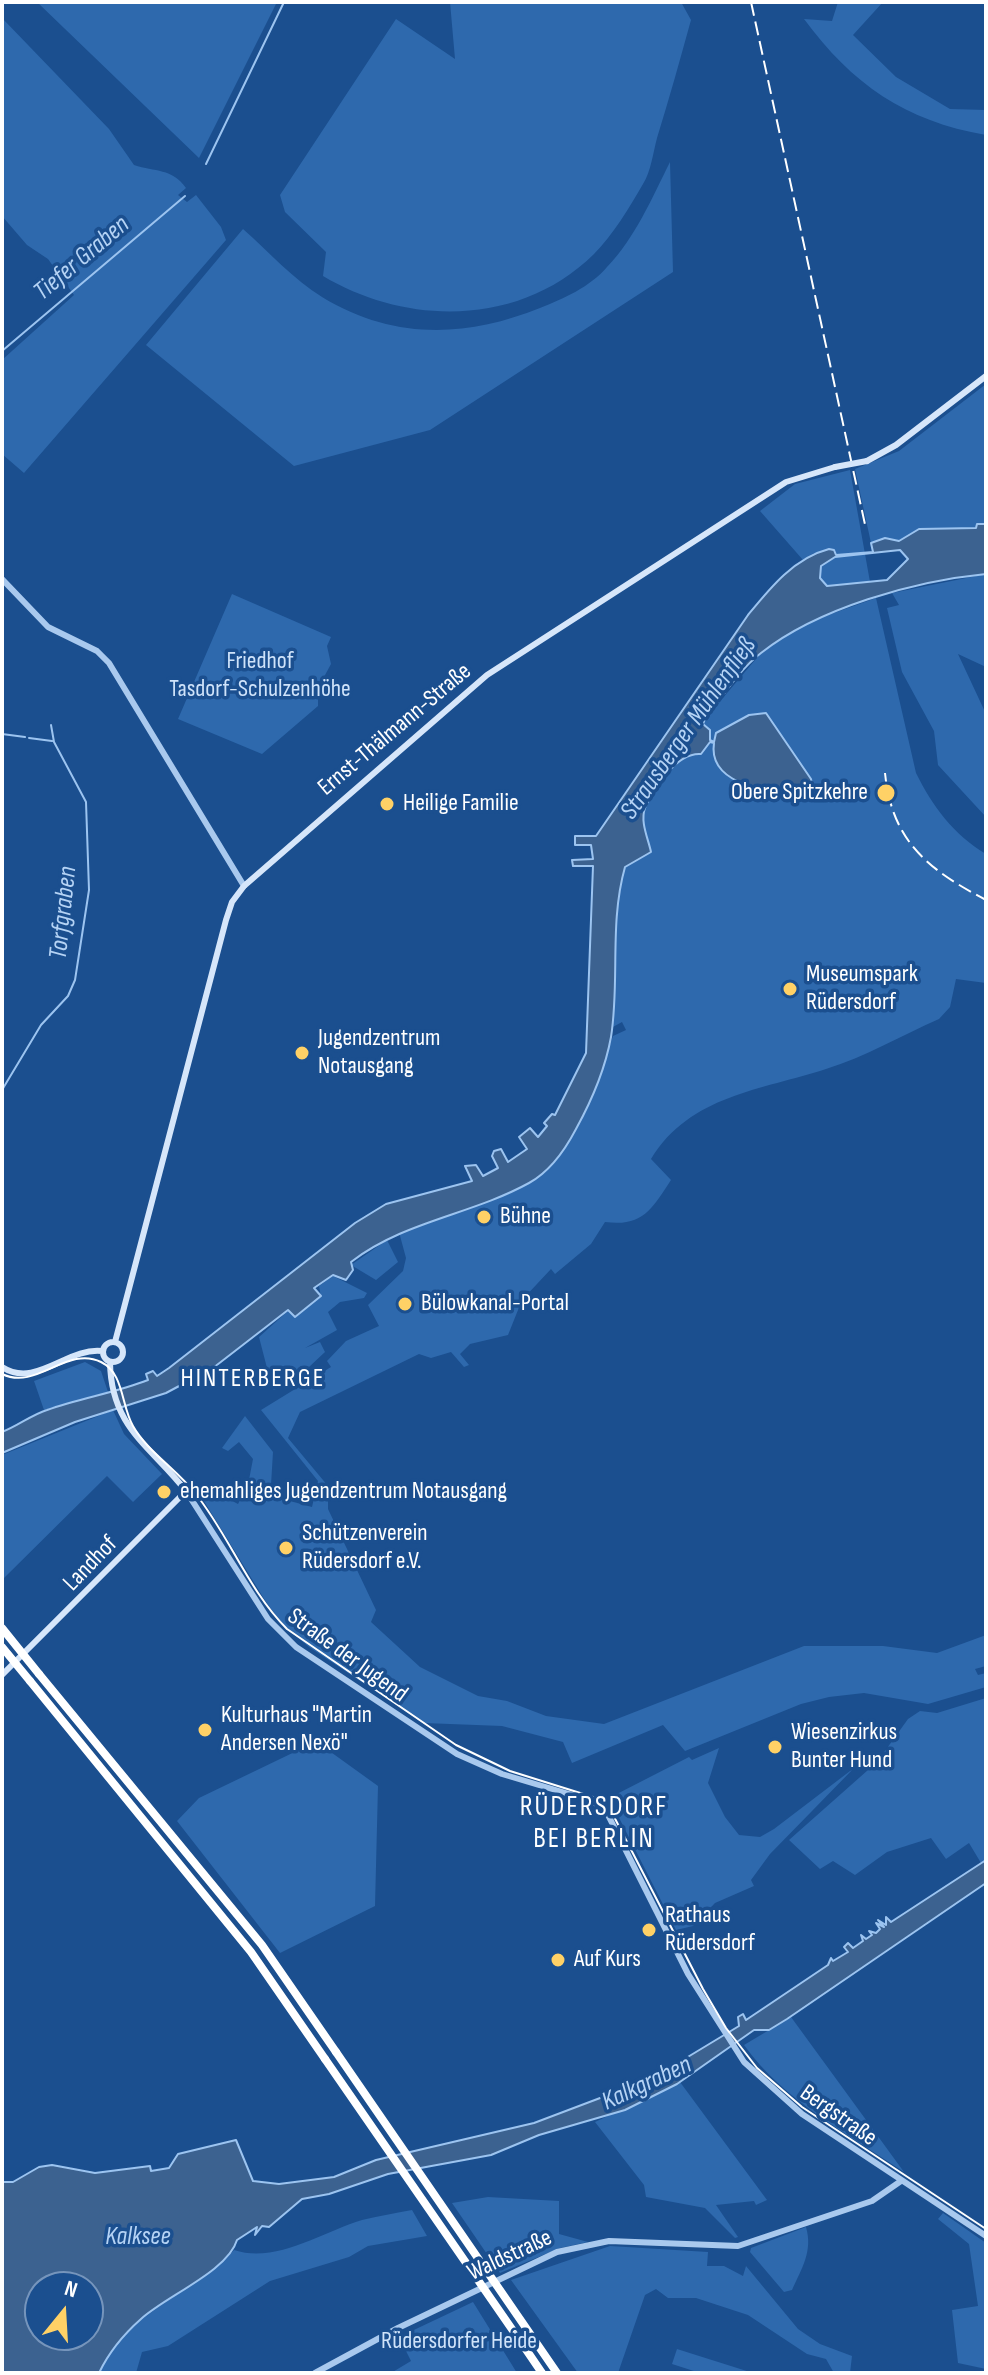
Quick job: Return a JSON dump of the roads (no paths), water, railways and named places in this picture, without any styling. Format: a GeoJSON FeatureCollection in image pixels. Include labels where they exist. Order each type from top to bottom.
{"type":"FeatureCollection","features":[{"type":"Feature","properties":{"kind":"highway"},"geometry":{"type":"LineString","coordinates":[[2,1628],[262,1945],[557,2373]]}},
{"type":"Feature","properties":{"kind":"highway"},"geometry":{"type":"LineString","coordinates":[[2,1647],[251,1952],[542,2373]]}},
{"type":"Feature","properties":{"kind":"main road","name":"Ernst-Thälmann-Straße"},"geometry":{"type":"LineString","coordinates":[[115,1342],[226,923],[232,902],[244,886],[487,675],[786,482],[807,472],[867,461],[896,445],[986,376]]}},
{"type":"Feature","properties":{"kind":"main road"},"geometry":{"type":"LineString","coordinates":[[2,1367],[11,1372],[29,1374],[75,1356],[102,1351],[107,1344],[115,1342],[121,1345],[123,1355],[117,1362],[110,1362],[102,1351]]}},
{"type":"Feature","properties":{"kind":"main road","name":"Straße der Jugend"},"geometry":{"type":"LineString","coordinates":[[110,1362],[123,1417],[131,1433],[186,1491]]}},
{"type":"Feature","properties":{"kind":"main road","name":"Landhof"},"geometry":{"type":"LineString","coordinates":[[2,1675],[186,1491]]}},
{"type":"Feature","properties":{"kind":"street"},"geometry":{"type":"LineString","coordinates":[[2,579],[48,627],[97,651],[109,663],[244,886]]}},
{"type":"Feature","properties":{"kind":"street","name":"Straße der Jugend"},"geometry":{"type":"LineString","coordinates":[[186,1491],[268,1619],[296,1647],[457,1754],[502,1774],[598,1804]]}},
{"type":"Feature","properties":{"kind":"street","name":"Bergstraße"},"geometry":{"type":"LineString","coordinates":[[598,1804],[610,1814],[699,1994],[723,2034],[753,2071],[795,2109],[986,2236]]}},
{"type":"Feature","properties":{"kind":"street","name":"Waldstraße"},"geometry":{"type":"LineString","coordinates":[[315,2373],[398,2328],[557,2252],[609,2241],[738,2246],[877,2199],[901,2181]]}},
{"type":"Feature","properties":{"kind":"water","name":"Strausberger Mühlenfließ"},"geometry":{"type":"Polygon","coordinates":[[[977,524],[986,524],[986,574],[898,590],[810,623],[784,637],[753,660],[705,719],[703,724],[710,730],[710,740],[714,742],[716,733],[749,715],[766,713],[811,779],[812,786],[806,797],[762,790],[732,779],[721,770],[715,758],[714,743],[710,742],[701,754],[692,755],[675,765],[660,782],[644,813],[651,852],[625,867],[620,888],[614,1016],[605,1061],[593,1096],[572,1137],[544,1172],[507,1194],[415,1227],[371,1248],[351,1262],[353,1270],[346,1280],[333,1275],[314,1288],[321,1296],[295,1317],[288,1310],[213,1368],[166,1393],[75,1422],[2,1453],[2,1432],[35,1415],[148,1380],[146,1374],[153,1371],[157,1376],[355,1223],[386,1204],[472,1181],[465,1166],[476,1165],[483,1176],[498,1168],[492,1156],[494,1151],[501,1149],[508,1162],[527,1149],[519,1137],[530,1128],[538,1137],[547,1126],[544,1123],[552,1114],[555,1115],[586,1053],[593,866],[573,866],[572,860],[593,859],[591,845],[575,845],[575,836],[596,836],[748,615],[794,567],[829,549],[834,550],[836,555],[873,552],[871,543],[885,538],[899,541],[919,529],[976,528],[977,524]],[[900,550],[835,557],[821,566],[820,578],[827,586],[887,580],[908,559],[900,550]]]}},
{"type":"Feature","properties":{"kind":"water","name":"Kalksee"},"geometry":{"type":"Polygon","coordinates":[[[986,1860],[986,1883],[787,2019],[769,2030],[754,2030],[677,2084],[625,2110],[539,2135],[491,2155],[388,2174],[329,2194],[302,2199],[269,2227],[262,2226],[255,2235],[257,2227],[237,2240],[222,2262],[209,2273],[141,2319],[117,2344],[99,2373],[2,2373],[2,2182],[13,2182],[39,2167],[52,2165],[95,2173],[150,2166],[151,2171],[169,2168],[178,2154],[236,2140],[253,2181],[279,2184],[334,2177],[376,2160],[534,2123],[653,2078],[739,2026],[738,2017],[743,2014],[746,2020],[828,1965],[831,1958],[833,1961],[848,1952],[844,1947],[848,1943],[853,1948],[863,1941],[861,1935],[866,1939],[872,1935],[869,1931],[876,1933],[880,1929],[876,1923],[884,1927],[878,1920],[886,1925],[886,1917],[891,1922],[986,1860]]]}},
{"type":"Feature","properties":{"kind":"waterway","name":"Tiefer Graben"},"geometry":{"type":"LineString","coordinates":[[206,164],[284,2]]}},
{"type":"Feature","properties":{"kind":"waterway","name":"Tiefer Graben"},"geometry":{"type":"LineString","coordinates":[[2,351],[185,196]]}},
{"type":"Feature","properties":{"kind":"waterway","name":"Torfgraben"},"geometry":{"type":"LineString","coordinates":[[2,1090],[41,1025],[68,996],[75,980],[89,890],[86,802],[54,742],[51,725]]}},
{"type":"Feature","properties":{"kind":"waterway"},"geometry":{"type":"LineString","coordinates":[[2,734],[25,737]]}},
{"type":"Feature","properties":{"kind":"waterway"},"geometry":{"type":"LineString","coordinates":[[29,738],[52,741]]}},
{"type":"Feature","properties":{"kind":"tram line"},"geometry":{"type":"LineString","coordinates":[[2,1374],[15,1378],[27,1377],[76,1359],[88,1358],[108,1367],[118,1382],[129,1418],[139,1435],[195,1493],[261,1597],[287,1629],[456,1745],[510,1771],[593,1797],[609,1807],[703,1989],[726,2028],[757,2068],[802,2107],[986,2229]]}},
{"type":"Feature","properties":{"kind":"railway"},"geometry":{"type":"LineString","coordinates":[[751,2],[866,529]]}},
{"type":"Feature","properties":{"kind":"railway"},"geometry":{"type":"LineString","coordinates":[[885,773],[889,797],[905,836],[931,865],[986,900]]}},
{"type":"Feature","properties":{"kind":"place","name":"Obere Spitzkehre"},"geometry":{"type":"Point","coordinates":[886,793]}},
{"type":"Feature","properties":{"kind":"place","name":"Heilige Familie"},"geometry":{"type":"Point","coordinates":[387,804]}},
{"type":"Feature","properties":{"kind":"place","name":"Museumspark Rüdersdorf"},"geometry":{"type":"Point","coordinates":[790,989]}},
{"type":"Feature","properties":{"kind":"place","name":"Jugendzentrum Notausgang"},"geometry":{"type":"Point","coordinates":[302,1053]}},
{"type":"Feature","properties":{"kind":"place","name":"Bühne"},"geometry":{"type":"Point","coordinates":[484,1217]}},
{"type":"Feature","properties":{"kind":"place","name":"Bülowkanal-Portal"},"geometry":{"type":"Point","coordinates":[405,1304]}},
{"type":"Feature","properties":{"kind":"place","name":"ehemahliges Jugendzentrum Notausgang"},"geometry":{"type":"Point","coordinates":[164,1492]}},
{"type":"Feature","properties":{"kind":"place","name":"Schützenverein Rüdersdorf e.V."},"geometry":{"type":"Point","coordinates":[286,1548]}},
{"type":"Feature","properties":{"kind":"place","name":"Kulturhaus \"Martin Andersen Nexö\""},"geometry":{"type":"Point","coordinates":[205,1730]}},
{"type":"Feature","properties":{"kind":"place","name":"Wiesenzirkus Bunter Hund"},"geometry":{"type":"Point","coordinates":[775,1747]}},
{"type":"Feature","properties":{"kind":"place","name":"Rathaus Rüdersdorf"},"geometry":{"type":"Point","coordinates":[649,1930]}},
{"type":"Feature","properties":{"kind":"place","name":"Auf Kurs"},"geometry":{"type":"Point","coordinates":[558,1960]}},
{"type":"Feature","properties":{"kind":"district","name":"HINTERBERGE"},"geometry":{"type":"Point","coordinates":[253,1379]}},
{"type":"Feature","properties":{"kind":"district","name":"RÜDERSDORF BEI BERLIN"},"geometry":{"type":"Point","coordinates":[594,1824]}},
{"type":"Feature","properties":{"kind":"park label","name":"Friedhof Tasdorf-Schulzenhöhe"},"geometry":{"type":"Point","coordinates":[260,676]}},
{"type":"Feature","properties":{"kind":"park label","name":"Rüdersdorfer Heide"},"geometry":{"type":"Point","coordinates":[459,2342]}},
{"type":"Feature","properties":{"kind":"water label","name":"Kalkgraben"},"geometry":{"type":"Point","coordinates":[647,2084]}}]}
